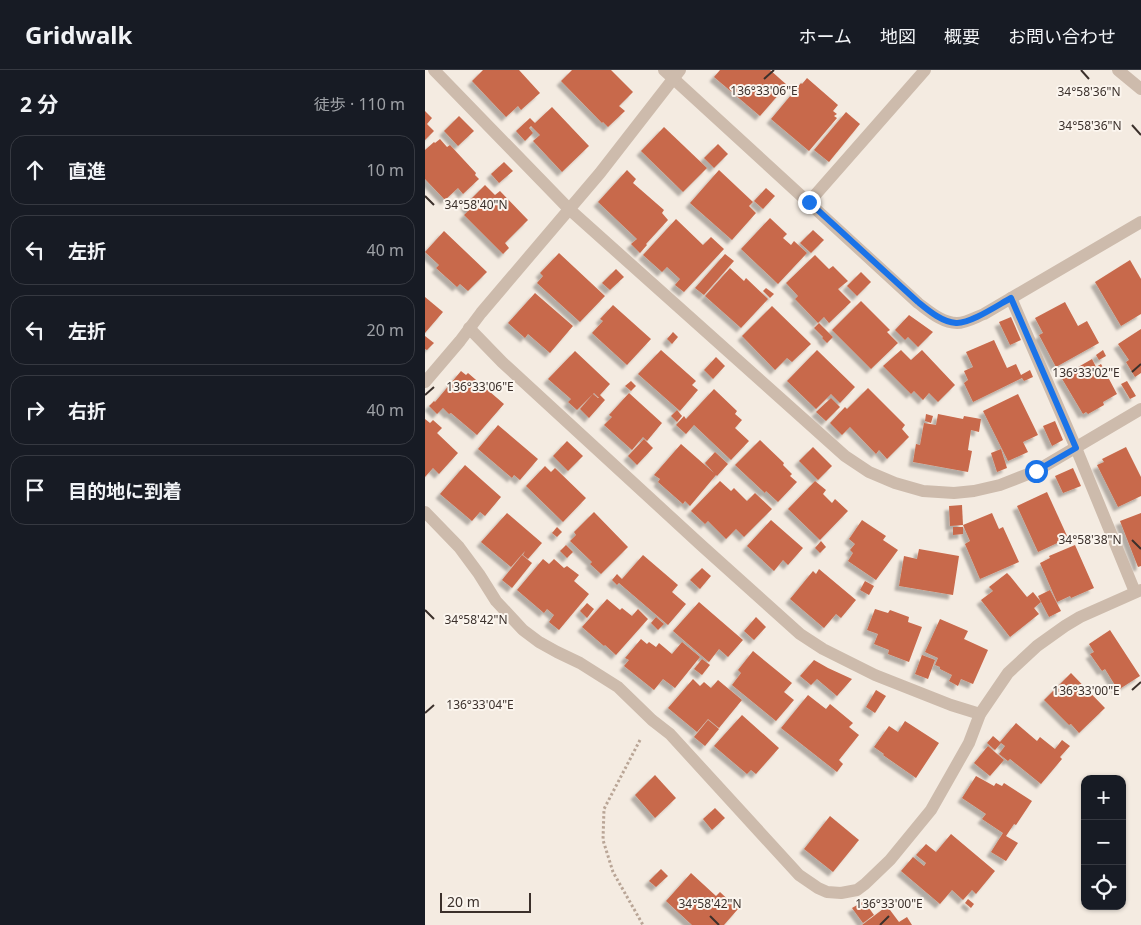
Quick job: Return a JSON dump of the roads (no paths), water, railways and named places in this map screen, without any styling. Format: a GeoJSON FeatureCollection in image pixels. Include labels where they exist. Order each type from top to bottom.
{"type":"FeatureCollection","features":[{"type":"Feature","properties":{"kind":"street"},"geometry":{"type":"LineString","coordinates":[[434,70],[569,209],[845,456],[869,472],[895,483],[923,491],[974,492],[1000,485],[1036,471],[1141,409]]}},
{"type":"Feature","properties":{"kind":"street"},"geometry":{"type":"LineString","coordinates":[[809,202],[925,70]]}},
{"type":"Feature","properties":{"kind":"street"},"geometry":{"type":"LineString","coordinates":[[1118,70],[1141,89]]}},
{"type":"Feature","properties":{"kind":"street"},"geometry":{"type":"LineString","coordinates":[[425,382],[612,158],[672,73],[918,302],[932,314],[946,320],[958,323],[984,314],[1141,222]]}},
{"type":"Feature","properties":{"kind":"street"},"geometry":{"type":"LineString","coordinates":[[425,512],[459,547],[496,601],[523,630],[539,642],[580,663],[617,687],[670,734],[799,875],[827,892],[841,893],[857,890],[890,860],[922,823],[969,743],[980,714],[1009,673],[1037,646],[1065,626],[1080,617],[1138,591],[1011,298]]}},
{"type":"Feature","properties":{"kind":"street"},"geometry":{"type":"LineString","coordinates":[[469,328],[509,368],[800,634],[823,649],[875,675],[951,705],[980,714]]}}]}
